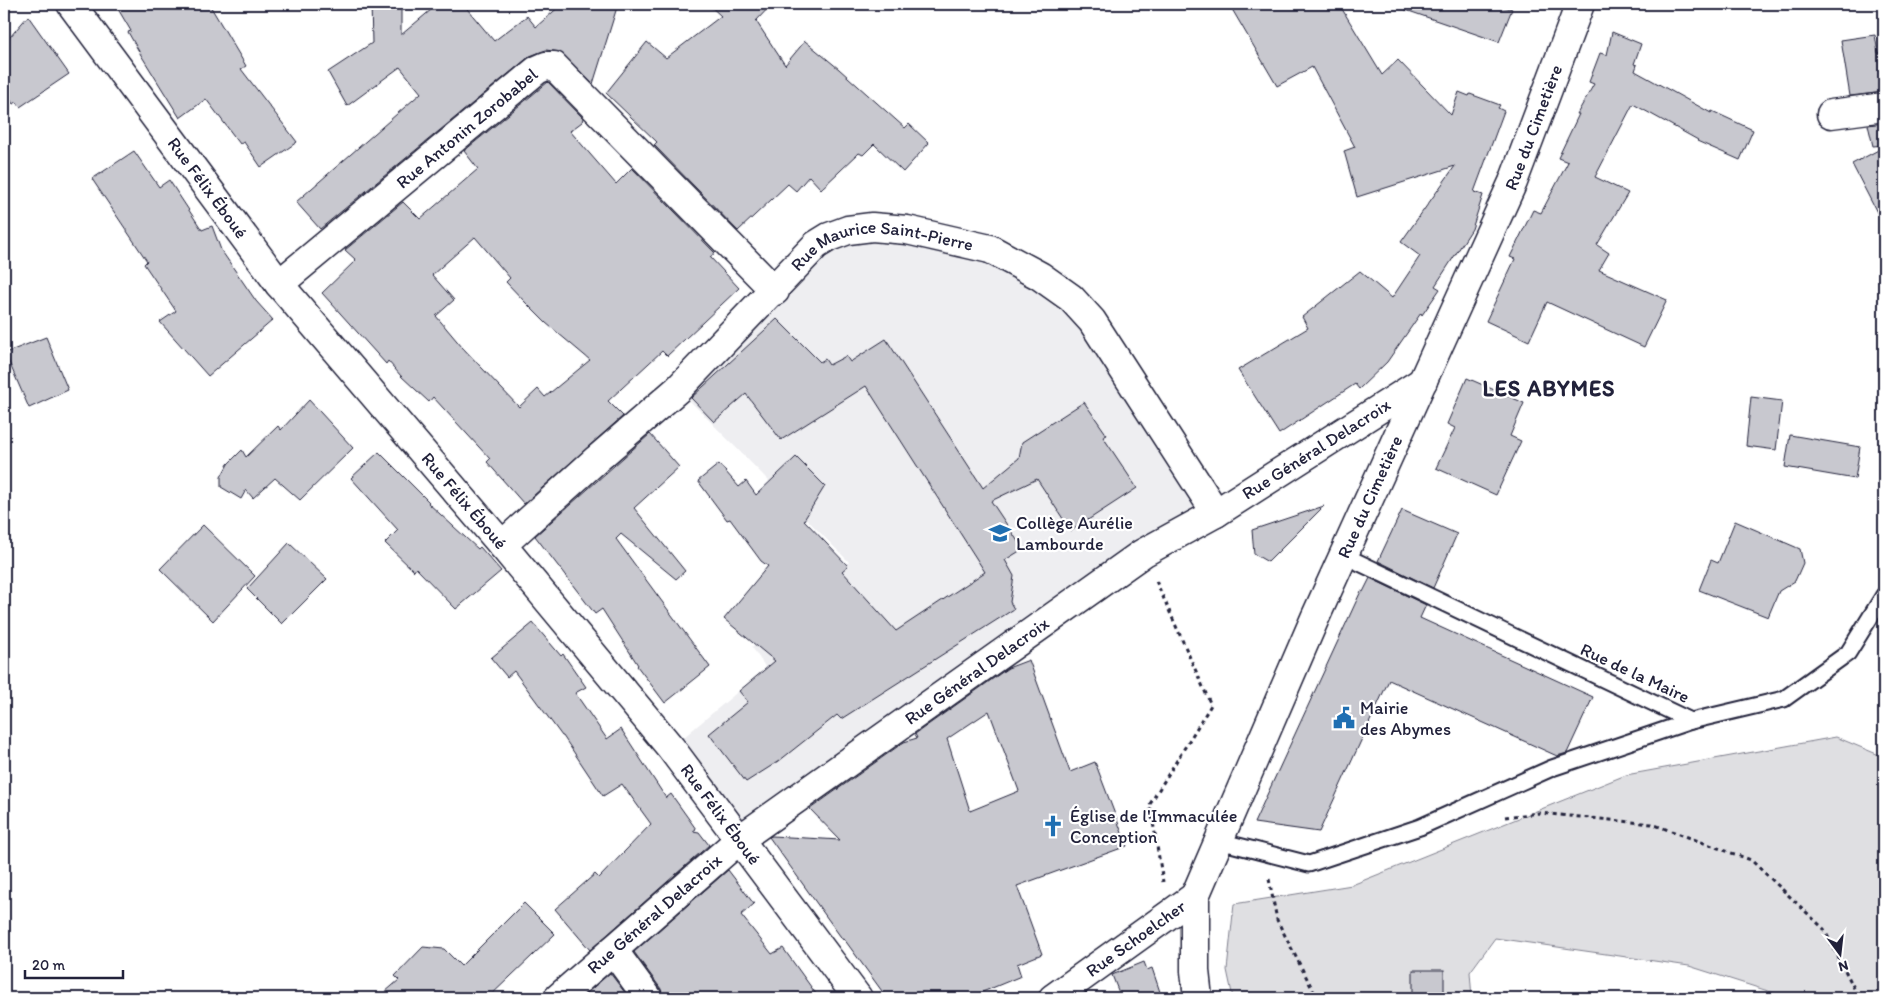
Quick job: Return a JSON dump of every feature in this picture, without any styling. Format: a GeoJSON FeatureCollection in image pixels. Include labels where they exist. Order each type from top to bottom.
{"type":"FeatureCollection","features":[{"type":"Feature","properties":{"kind":"street","name":"Rue Félix Éboué"},"geometry":{"type":"LineString","coordinates":[[71,4],[279,284],[502,545],[671,748],[858,998]]}},
{"type":"Feature","properties":{"kind":"street","name":"Rue du Cimetière"},"geometry":{"type":"LineString","coordinates":[[1198,998],[1195,971],[1195,896],[1344,556],[1513,182],[1580,4]]}},
{"type":"Feature","properties":{"kind":"street","name":"Rue Antonin Zorobabel"},"geometry":{"type":"LineString","coordinates":[[279,284],[537,70],[546,66],[554,66],[775,290]]}},
{"type":"Feature","properties":{"kind":"street"},"geometry":{"type":"LineString","coordinates":[[1831,114],[1884,108]]}},
{"type":"Feature","properties":{"kind":"street","name":"Rue Maurice Saint-Pierre"},"geometry":{"type":"LineString","coordinates":[[502,545],[597,458],[678,389],[816,246],[829,237],[848,230],[872,227],[907,230],[990,249],[1040,276],[1070,298],[1092,321],[1216,513]]}},
{"type":"Feature","properties":{"kind":"street","name":"Rue Général Delacroix"},"geometry":{"type":"LineString","coordinates":[[558,998],[740,839],[1143,553],[1216,513],[1423,381]]}},
{"type":"Feature","properties":{"kind":"street","name":"Rue Schoelcher"},"geometry":{"type":"LineString","coordinates":[[1053,998],[1195,896]]}},
{"type":"Feature","properties":{"kind":"street"},"geometry":{"type":"LineString","coordinates":[[613,950],[648,998]]}},
{"type":"Feature","properties":{"kind":"lane","name":"Rue de la Maire"},"geometry":{"type":"LineString","coordinates":[[1344,556],[1691,721],[1784,699],[1848,653],[1884,595]]}},
{"type":"Feature","properties":{"kind":"lane"},"geometry":{"type":"LineString","coordinates":[[1219,841],[1309,864],[1420,828],[1552,768],[1691,721]]}},
{"type":"Feature","properties":{"kind":"path"},"geometry":{"type":"LineString","coordinates":[[1143,553],[1211,705],[1150,804],[1168,917]]}},
{"type":"Feature","properties":{"kind":"path"},"geometry":{"type":"LineString","coordinates":[[1499,818],[1539,813],[1652,824],[1751,860],[1824,929],[1859,998]]}},
{"type":"Feature","properties":{"kind":"path"},"geometry":{"type":"LineString","coordinates":[[1263,852],[1278,920],[1317,998]]}},
{"type":"Feature","properties":{"kind":"shaded area","name":"Collège Aurélie Lambourde"},"geometry":{"type":"Polygon","coordinates":[[[829,237],[947,238],[1071,298],[1216,513],[740,839],[671,748],[766,668],[752,647],[849,562],[678,389],[829,237]]]}},
{"type":"Feature","properties":{"kind":"shaded area"},"geometry":{"type":"Polygon","coordinates":[[[1836,737],[1884,757],[1884,998],[1790,998],[1689,966],[1495,938],[1470,972],[1472,998],[1233,998],[1227,970],[1234,904],[1352,885],[1626,775],[1836,737]]]}},
{"type":"Feature","properties":{"kind":"building"},"geometry":{"type":"Polygon","coordinates":[[[115,4],[209,4],[246,66],[241,69],[297,142],[261,167],[244,142],[240,144],[206,99],[180,118],[141,55],[128,32],[131,31],[115,4]]]}},
{"type":"Feature","properties":{"kind":"building"},"geometry":{"type":"Polygon","coordinates":[[[371,4],[401,4],[401,35],[438,4],[463,4],[494,41],[527,16],[536,27],[562,4],[618,4],[593,84],[560,52],[546,50],[530,56],[320,229],[296,202],[421,93],[400,67],[347,106],[328,72],[372,43],[371,4]]]}},
{"type":"Feature","properties":{"kind":"building"},"geometry":{"type":"Polygon","coordinates":[[[708,4],[772,4],[756,21],[785,65],[805,41],[905,128],[909,124],[929,143],[903,172],[874,144],[863,155],[859,153],[821,189],[809,176],[796,191],[788,184],[738,231],[654,145],[657,142],[606,93],[647,42],[666,58],[721,16],[708,4]]]}},
{"type":"Feature","properties":{"kind":"building"},"geometry":{"type":"Polygon","coordinates":[[[1229,4],[1339,4],[1382,75],[1398,60],[1451,115],[1459,92],[1500,105],[1498,108],[1504,111],[1474,192],[1483,195],[1472,229],[1435,286],[1440,289],[1422,315],[1421,313],[1387,362],[1359,389],[1355,384],[1279,434],[1238,370],[1308,328],[1302,317],[1360,271],[1392,298],[1420,256],[1401,242],[1455,166],[1357,197],[1344,151],[1355,147],[1312,67],[1277,86],[1229,4]]]}},
{"type":"Feature","properties":{"kind":"building"},"geometry":{"type":"Polygon","coordinates":[[[1401,4],[1495,4],[1512,9],[1499,42],[1400,8],[1401,4]]]}},
{"type":"Feature","properties":{"kind":"building"},"geometry":{"type":"Polygon","coordinates":[[[28,16],[69,74],[20,107],[17,102],[13,104],[4,90],[4,44],[28,16]]]}},
{"type":"Feature","properties":{"kind":"building"},"geometry":{"type":"Polygon","coordinates":[[[1612,32],[1641,44],[1634,64],[1637,65],[1635,71],[1711,113],[1712,111],[1753,130],[1740,160],[1697,141],[1633,104],[1595,177],[1628,193],[1597,245],[1609,253],[1599,270],[1667,300],[1644,347],[1547,302],[1529,341],[1486,321],[1515,259],[1510,257],[1533,210],[1541,213],[1568,162],[1558,158],[1579,114],[1577,114],[1594,84],[1589,82],[1600,53],[1607,55],[1612,32]]]}},
{"type":"Feature","properties":{"kind":"building"},"geometry":{"type":"Polygon","coordinates":[[[1875,35],[1878,53],[1884,52],[1884,92],[1850,96],[1841,40],[1875,35]]]}},
{"type":"Feature","properties":{"kind":"building"},"geometry":{"type":"Polygon","coordinates":[[[548,82],[583,118],[582,122],[570,131],[616,184],[632,168],[715,253],[710,257],[739,288],[667,356],[662,351],[608,401],[623,416],[524,504],[487,462],[490,459],[433,397],[429,402],[388,361],[386,364],[322,293],[356,260],[345,250],[403,202],[420,219],[478,169],[464,151],[548,82]],[[475,237],[432,275],[454,300],[436,316],[462,347],[519,407],[538,389],[545,397],[590,360],[546,323],[525,302],[506,282],[510,278],[475,237]]]}},
{"type":"Feature","properties":{"kind":"building"},"geometry":{"type":"Polygon","coordinates":[[[1884,123],[1884,145],[1873,146],[1868,125],[1884,123]]]}},
{"type":"Feature","properties":{"kind":"building"},"geometry":{"type":"Polygon","coordinates":[[[1884,147],[1884,226],[1852,164],[1884,147]]]}},
{"type":"Feature","properties":{"kind":"building"},"geometry":{"type":"Polygon","coordinates":[[[134,151],[159,187],[169,180],[202,230],[212,226],[221,250],[256,301],[273,320],[208,376],[160,322],[176,311],[144,264],[147,261],[92,179],[134,151]]]}},
{"type":"Feature","properties":{"kind":"building"},"geometry":{"type":"Polygon","coordinates":[[[777,319],[820,362],[825,359],[829,365],[846,356],[850,362],[886,339],[983,488],[1019,458],[1022,442],[1084,402],[1107,435],[1103,437],[1137,488],[1071,531],[1037,479],[991,501],[1023,549],[1005,560],[1014,576],[1010,602],[1014,609],[841,719],[837,715],[779,761],[746,782],[709,734],[748,702],[739,691],[775,661],[724,619],[768,566],[761,561],[730,519],[727,520],[698,481],[719,464],[739,487],[746,481],[756,495],[796,457],[825,486],[804,520],[848,566],[842,571],[896,631],[985,572],[866,386],[781,440],[746,394],[714,422],[691,398],[777,319]]]}},
{"type":"Feature","properties":{"kind":"building"},"geometry":{"type":"Polygon","coordinates":[[[46,337],[68,390],[29,408],[5,353],[46,337]]]}},
{"type":"Feature","properties":{"kind":"building"},"geometry":{"type":"Polygon","coordinates":[[[1467,378],[1524,403],[1510,436],[1521,441],[1496,495],[1436,468],[1455,428],[1447,424],[1467,378]]]}},
{"type":"Feature","properties":{"kind":"building"},"geometry":{"type":"Polygon","coordinates":[[[1751,397],[1782,401],[1776,450],[1746,446],[1751,397]]]}},
{"type":"Feature","properties":{"kind":"building"},"geometry":{"type":"Polygon","coordinates":[[[309,400],[353,448],[300,500],[275,478],[253,498],[246,490],[241,499],[221,487],[221,477],[228,464],[242,450],[246,457],[278,426],[281,430],[309,400]]]}},
{"type":"Feature","properties":{"kind":"building"},"geometry":{"type":"Polygon","coordinates":[[[650,434],[679,467],[634,508],[685,571],[676,579],[621,534],[616,539],[710,667],[665,703],[637,666],[602,609],[595,614],[535,536],[650,434]]]}},
{"type":"Feature","properties":{"kind":"building"},"geometry":{"type":"Polygon","coordinates":[[[1790,435],[1860,447],[1855,479],[1785,467],[1790,435]]]}},
{"type":"Feature","properties":{"kind":"building"},"geometry":{"type":"Polygon","coordinates":[[[379,452],[428,503],[478,549],[480,547],[501,571],[456,609],[416,568],[414,571],[385,543],[398,530],[351,478],[379,452]]]}},
{"type":"Feature","properties":{"kind":"building"},"geometry":{"type":"Polygon","coordinates":[[[1324,506],[1268,562],[1254,554],[1252,530],[1324,506]]]}},
{"type":"Feature","properties":{"kind":"building"},"geometry":{"type":"Polygon","coordinates":[[[1402,510],[1457,534],[1433,588],[1378,561],[1402,510]]]}},
{"type":"Feature","properties":{"kind":"building"},"geometry":{"type":"Polygon","coordinates":[[[1735,521],[1800,549],[1803,563],[1795,581],[1779,591],[1768,617],[1699,590],[1711,560],[1718,563],[1735,521]]]}},
{"type":"Feature","properties":{"kind":"building"},"geometry":{"type":"Polygon","coordinates":[[[203,525],[255,576],[213,621],[160,569],[203,525]]]}},
{"type":"Feature","properties":{"kind":"building"},"geometry":{"type":"Polygon","coordinates":[[[289,543],[327,579],[282,624],[247,589],[289,543]]]}},
{"type":"Feature","properties":{"kind":"building"},"geometry":{"type":"Polygon","coordinates":[[[1370,578],[1426,605],[1420,618],[1593,697],[1567,753],[1557,756],[1389,680],[1319,832],[1254,823],[1361,591],[1363,592],[1370,578]]]}},
{"type":"Feature","properties":{"kind":"building"},"geometry":{"type":"Polygon","coordinates":[[[533,623],[561,656],[563,654],[586,687],[575,693],[607,739],[621,729],[666,798],[671,794],[696,829],[693,831],[699,832],[709,845],[590,950],[555,909],[595,874],[599,878],[651,824],[622,784],[603,796],[563,736],[514,671],[507,677],[491,658],[533,623]]]}},
{"type":"Feature","properties":{"kind":"building"},"geometry":{"type":"Polygon","coordinates":[[[1029,660],[1070,772],[1095,762],[1127,846],[1017,886],[1042,954],[1017,964],[1021,976],[968,998],[887,998],[769,837],[840,840],[810,809],[904,742],[917,738],[915,734],[1008,668],[1029,660]],[[989,711],[947,739],[970,811],[1019,791],[989,711]]]}},
{"type":"Feature","properties":{"kind":"building"},"geometry":{"type":"Polygon","coordinates":[[[728,870],[754,904],[741,915],[772,954],[783,948],[819,998],[663,998],[661,989],[634,952],[728,870]]]}},
{"type":"Feature","properties":{"kind":"building"},"geometry":{"type":"Polygon","coordinates":[[[524,903],[555,934],[488,998],[378,998],[399,980],[395,976],[423,947],[444,949],[461,966],[524,903]]]}},
{"type":"Feature","properties":{"kind":"building"},"geometry":{"type":"Polygon","coordinates":[[[1144,962],[1147,970],[1152,968],[1162,998],[1121,998],[1112,975],[1144,962]]]}},
{"type":"Feature","properties":{"kind":"building"},"geometry":{"type":"Polygon","coordinates":[[[1413,970],[1444,970],[1444,998],[1413,998],[1413,970]]]}},
{"type":"Feature","properties":{"kind":"building"},"geometry":{"type":"Polygon","coordinates":[[[610,973],[629,998],[581,998],[610,973]]]}},
{"type":"Feature","properties":{"kind":"place","name":"Collège Aurélie Lambourde"},"geometry":{"type":"Point","coordinates":[1000,533]}},
{"type":"Feature","properties":{"kind":"place","name":"Mairie des Abymes"},"geometry":{"type":"Point","coordinates":[1344,718]}},
{"type":"Feature","properties":{"kind":"place","name":"Église de l'Immaculée Conception"},"geometry":{"type":"Point","coordinates":[1053,826]}},
{"type":"Feature","properties":{"kind":"district","name":"LES ABYMES"},"geometry":{"type":"Point","coordinates":[1549,388]}}]}
